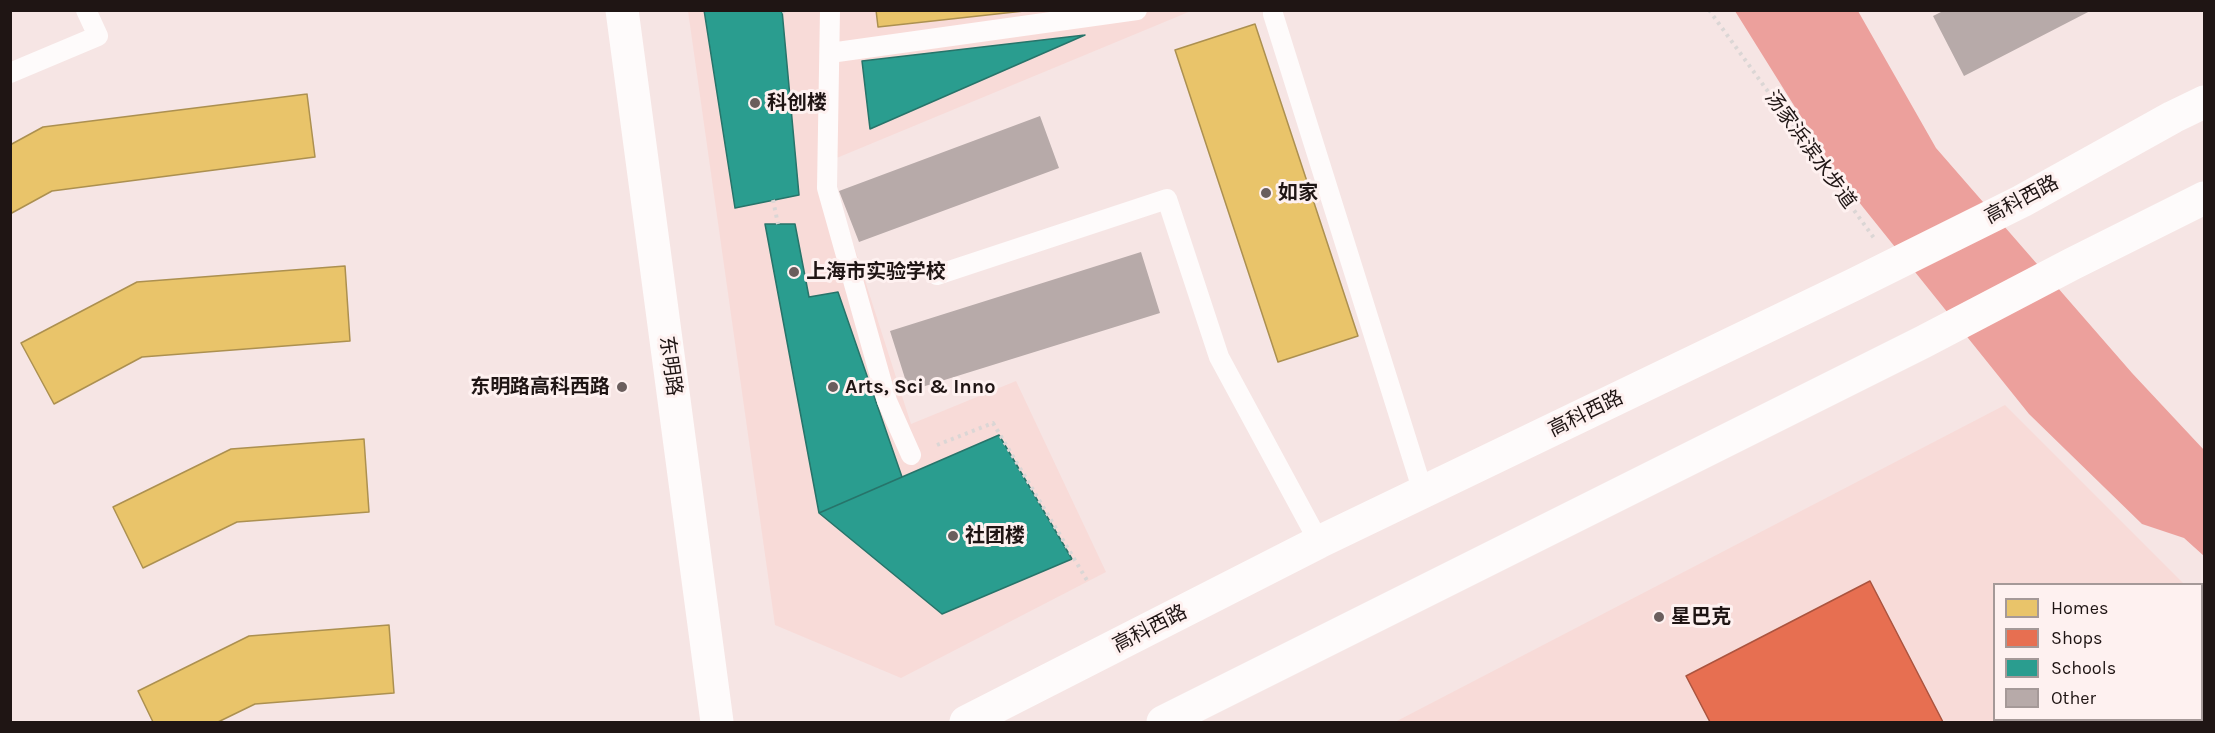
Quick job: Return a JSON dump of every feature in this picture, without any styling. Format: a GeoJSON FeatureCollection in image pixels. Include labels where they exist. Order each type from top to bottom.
{"type":"FeatureCollection","features":[{"type":"Feature","properties":{"kind":"main road","name":"东明路"},"geometry":{"type":"LineString","coordinates":[[622,10],[717,723]]}},
{"type":"Feature","properties":{"kind":"main road","name":"高科西路"},"geometry":{"type":"LineString","coordinates":[[966,723],[1877,259],[2022,201],[2173,117],[2205,102]]}},
{"type":"Feature","properties":{"kind":"main road"},"geometry":{"type":"LineString","coordinates":[[1163,723],[2205,198]]}},
{"type":"Feature","properties":{"kind":"lane"},"geometry":{"type":"LineString","coordinates":[[10,73],[98,36],[86,10]]}},
{"type":"Feature","properties":{"kind":"lane"},"geometry":{"type":"LineString","coordinates":[[830,10],[827,188],[887,401],[911,455]]}},
{"type":"Feature","properties":{"kind":"lane"},"geometry":{"type":"LineString","coordinates":[[830,53],[1137,10]]}},
{"type":"Feature","properties":{"kind":"lane"},"geometry":{"type":"LineString","coordinates":[[1273,14],[1423,492]]}},
{"type":"Feature","properties":{"kind":"lane"},"geometry":{"type":"LineString","coordinates":[[937,275],[1167,199],[1220,357],[1319,542]]}},
{"type":"Feature","properties":{"kind":"path","name":"汤家浜滨水步道"},"geometry":{"type":"LineString","coordinates":[[1708,10],[1877,259]]}},
{"type":"Feature","properties":{"kind":"path"},"geometry":{"type":"LineString","coordinates":[[773,200],[778,224]]}},
{"type":"Feature","properties":{"kind":"path"},"geometry":{"type":"LineString","coordinates":[[911,455],[993,423],[1088,582]]}},
{"type":"Feature","properties":{"kind":"shaded area","name":"上海市实验学校"},"geometry":{"type":"Polygon","coordinates":[[[688,11],[1191,11],[827,162],[911,424],[1016,381],[1106,572],[901,678],[775,625],[688,11]]]}},
{"type":"Feature","properties":{"kind":"shaded area"},"geometry":{"type":"Polygon","coordinates":[[[1735,11],[1858,11],[1936,148],[2132,373],[2204,450],[2204,556],[2184,538],[2142,524],[2029,414],[1838,176],[1735,11]]]}},
{"type":"Feature","properties":{"kind":"shaded area"},"geometry":{"type":"Polygon","coordinates":[[[2005,405],[2183,583],[1993,583],[1993,721],[2183,722],[1395,722],[2005,405]]]}},
{"type":"Feature","properties":{"kind":"shaded area"},"geometry":{"type":"Polygon","coordinates":[[[2203,602],[2204,604],[2203,654],[2203,602]]]}},
{"type":"Feature","properties":{"kind":"building: Homes"},"geometry":{"type":"Polygon","coordinates":[[[876,10],[1033,10],[878,27],[876,10]]]}},
{"type":"Feature","properties":{"kind":"building: Homes","name":"如家"},"geometry":{"type":"Polygon","coordinates":[[[1255,24],[1358,336],[1278,362],[1175,50],[1255,24]]]}},
{"type":"Feature","properties":{"kind":"building: Homes"},"geometry":{"type":"Polygon","coordinates":[[[307,94],[315,157],[52,191],[10,214],[10,145],[43,127],[307,94]]]}},
{"type":"Feature","properties":{"kind":"building: Homes"},"geometry":{"type":"Polygon","coordinates":[[[345,266],[350,341],[142,357],[54,404],[21,343],[137,282],[345,266]]]}},
{"type":"Feature","properties":{"kind":"building: Homes"},"geometry":{"type":"Polygon","coordinates":[[[364,439],[369,512],[237,522],[143,568],[113,507],[231,449],[364,439]]]}},
{"type":"Feature","properties":{"kind":"building: Homes"},"geometry":{"type":"Polygon","coordinates":[[[389,625],[394,693],[255,704],[218,722],[153,722],[138,691],[249,636],[389,625]]]}},
{"type":"Feature","properties":{"kind":"building: Shops"},"geometry":{"type":"Polygon","coordinates":[[[1870,581],[1943,722],[1710,722],[1686,676],[1870,581]]]}},
{"type":"Feature","properties":{"kind":"building: Schools","name":"科创楼"},"geometry":{"type":"Polygon","coordinates":[[[704,10],[782,10],[799,195],[735,208],[704,10]]]}},
{"type":"Feature","properties":{"kind":"building: Schools"},"geometry":{"type":"Polygon","coordinates":[[[1085,35],[870,129],[862,61],[1085,35]]]}},
{"type":"Feature","properties":{"kind":"building: Schools","name":"Arts, Sci & Inno"},"geometry":{"type":"Polygon","coordinates":[[[765,224],[795,224],[809,297],[838,292],[902,477],[819,513],[765,224]]]}},
{"type":"Feature","properties":{"kind":"building: Schools","name":"社团楼"},"geometry":{"type":"Polygon","coordinates":[[[999,435],[1072,559],[942,614],[819,513],[999,435]]]}},
{"type":"Feature","properties":{"kind":"building: Other"},"geometry":{"type":"Polygon","coordinates":[[[1945,10],[2092,10],[1964,76],[1933,16],[1945,10]]]}},
{"type":"Feature","properties":{"kind":"building: Other"},"geometry":{"type":"Polygon","coordinates":[[[1040,116],[1059,168],[859,242],[839,191],[1040,116]]]}},
{"type":"Feature","properties":{"kind":"building: Other"},"geometry":{"type":"Polygon","coordinates":[[[1141,252],[1160,313],[909,391],[890,331],[1141,252]]]}},
{"type":"Feature","properties":{"kind":"place","name":"科创楼"},"geometry":{"type":"Point","coordinates":[755,103]}},
{"type":"Feature","properties":{"kind":"place","name":"如家"},"geometry":{"type":"Point","coordinates":[1266,193]}},
{"type":"Feature","properties":{"kind":"place","name":"上海市实验学校"},"geometry":{"type":"Point","coordinates":[794,272]}},
{"type":"Feature","properties":{"kind":"place","name":"东明路高科西路"},"geometry":{"type":"Point","coordinates":[622,387]}},
{"type":"Feature","properties":{"kind":"place","name":"Arts, Sci & Inno"},"geometry":{"type":"Point","coordinates":[833,387]}},
{"type":"Feature","properties":{"kind":"place","name":"社团楼"},"geometry":{"type":"Point","coordinates":[953,536]}},
{"type":"Feature","properties":{"kind":"place","name":"星巴克"},"geometry":{"type":"Point","coordinates":[1659,617]}}]}
